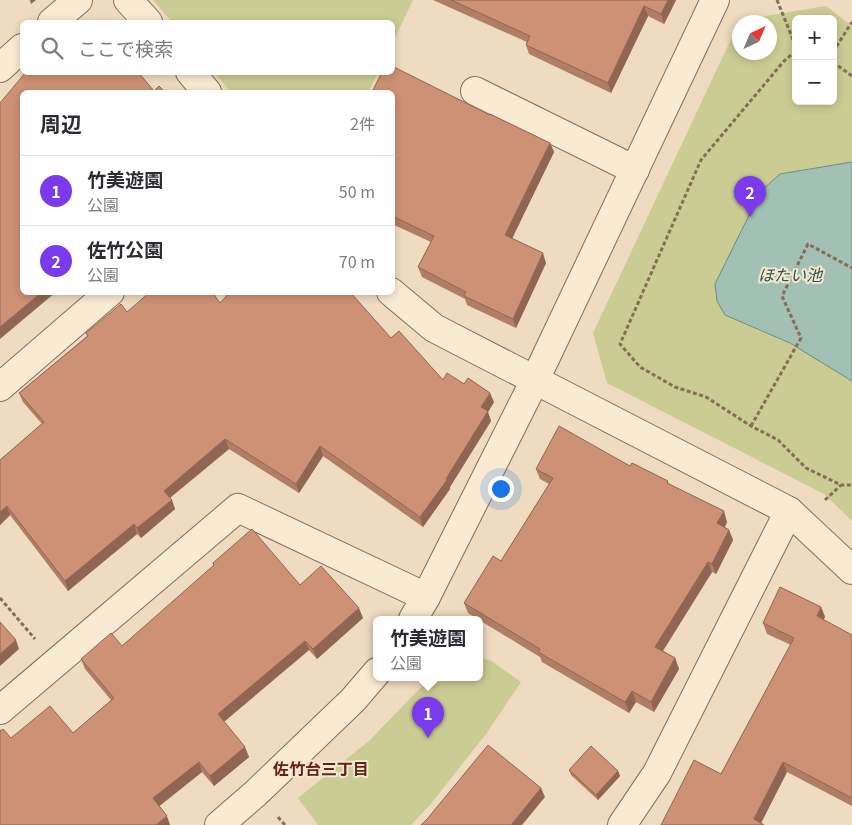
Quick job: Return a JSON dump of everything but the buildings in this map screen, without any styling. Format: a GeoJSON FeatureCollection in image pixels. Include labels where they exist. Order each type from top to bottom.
{"type":"FeatureCollection","features":[{"type":"Feature","properties":{"kind":"street"},"geometry":{"type":"LineString","coordinates":[[54,20],[78,0]]}},
{"type":"Feature","properties":{"kind":"street"},"geometry":{"type":"LineString","coordinates":[[128,0],[146,20]]}},
{"type":"Feature","properties":{"kind":"street"},"geometry":{"type":"LineString","coordinates":[[0,710],[238,508],[419,608],[535,380],[715,0]]}},
{"type":"Feature","properties":{"kind":"street"},"geometry":{"type":"LineString","coordinates":[[0,68],[20,50]]}},
{"type":"Feature","properties":{"kind":"street"},"geometry":{"type":"LineString","coordinates":[[193,75],[205,90]]}},
{"type":"Feature","properties":{"kind":"street"},"geometry":{"type":"LineString","coordinates":[[475,91],[635,170]]}},
{"type":"Feature","properties":{"kind":"street"},"geometry":{"type":"LineString","coordinates":[[0,387],[107,295]]}},
{"type":"Feature","properties":{"kind":"street"},"geometry":{"type":"LineString","coordinates":[[395,295],[434,328],[789,511],[852,570]]}},
{"type":"Feature","properties":{"kind":"street"},"geometry":{"type":"LineString","coordinates":[[622,825],[657,773],[789,511]]}},
{"type":"Feature","properties":{"kind":"street"},"geometry":{"type":"LineString","coordinates":[[219,825],[256,793],[353,700],[373,677]]}},
{"type":"Feature","properties":{"kind":"path"},"geometry":{"type":"LineString","coordinates":[[777,0],[792,37]]}},
{"type":"Feature","properties":{"kind":"path"},"geometry":{"type":"LineString","coordinates":[[837,46],[852,22]]}},
{"type":"Feature","properties":{"kind":"path"},"geometry":{"type":"LineString","coordinates":[[792,54],[784,61],[701,160],[620,344],[640,368],[675,386],[706,397],[751,426],[778,440],[806,468],[841,485],[852,485]]}},
{"type":"Feature","properties":{"kind":"path"},"geometry":{"type":"LineString","coordinates":[[837,65],[852,76]]}},
{"type":"Feature","properties":{"kind":"path"},"geometry":{"type":"LineString","coordinates":[[751,426],[801,338],[782,296],[808,244],[852,268]]}},
{"type":"Feature","properties":{"kind":"path"},"geometry":{"type":"LineString","coordinates":[[820,504],[841,485]]}},
{"type":"Feature","properties":{"kind":"path"},"geometry":{"type":"LineString","coordinates":[[0,598],[56,663]]}},
{"type":"Feature","properties":{"kind":"green space"},"geometry":{"type":"Polygon","coordinates":[[[153,0],[413,0],[395,38],[395,20],[170,20],[153,0]]]}},
{"type":"Feature","properties":{"kind":"green space"},"geometry":{"type":"Polygon","coordinates":[[[826,6],[852,26],[852,521],[824,494],[607,383],[593,333],[732,37],[732,60],[777,60],[777,15],[771,15],[826,6]]]}},
{"type":"Feature","properties":{"kind":"green space"},"geometry":{"type":"Polygon","coordinates":[[[216,75],[377,75],[369,90],[229,90],[216,75]]]}},
{"type":"Feature","properties":{"kind":"green space"},"geometry":{"type":"Polygon","coordinates":[[[483,659],[490,660],[521,682],[486,734],[430,805],[411,825],[318,825],[298,798],[369,741],[427,681],[483,681],[483,659]]]}},
{"type":"Feature","properties":{"kind":"water","name":"ほたい池"},"geometry":{"type":"Polygon","coordinates":[[[852,162],[852,381],[790,343],[725,315],[717,301],[715,284],[761,191],[780,174],[852,162]]]}},
{"type":"Feature","properties":{"kind":"place","name":"佐竹公園"},"geometry":{"type":"Point","coordinates":[750,217]}},
{"type":"Feature","properties":{"kind":"place","name":"竹美遊園"},"geometry":{"type":"Point","coordinates":[428,738]}},
{"type":"Feature","properties":{"kind":"district","name":"佐竹台三丁目"},"geometry":{"type":"Point","coordinates":[321,768]}}]}
